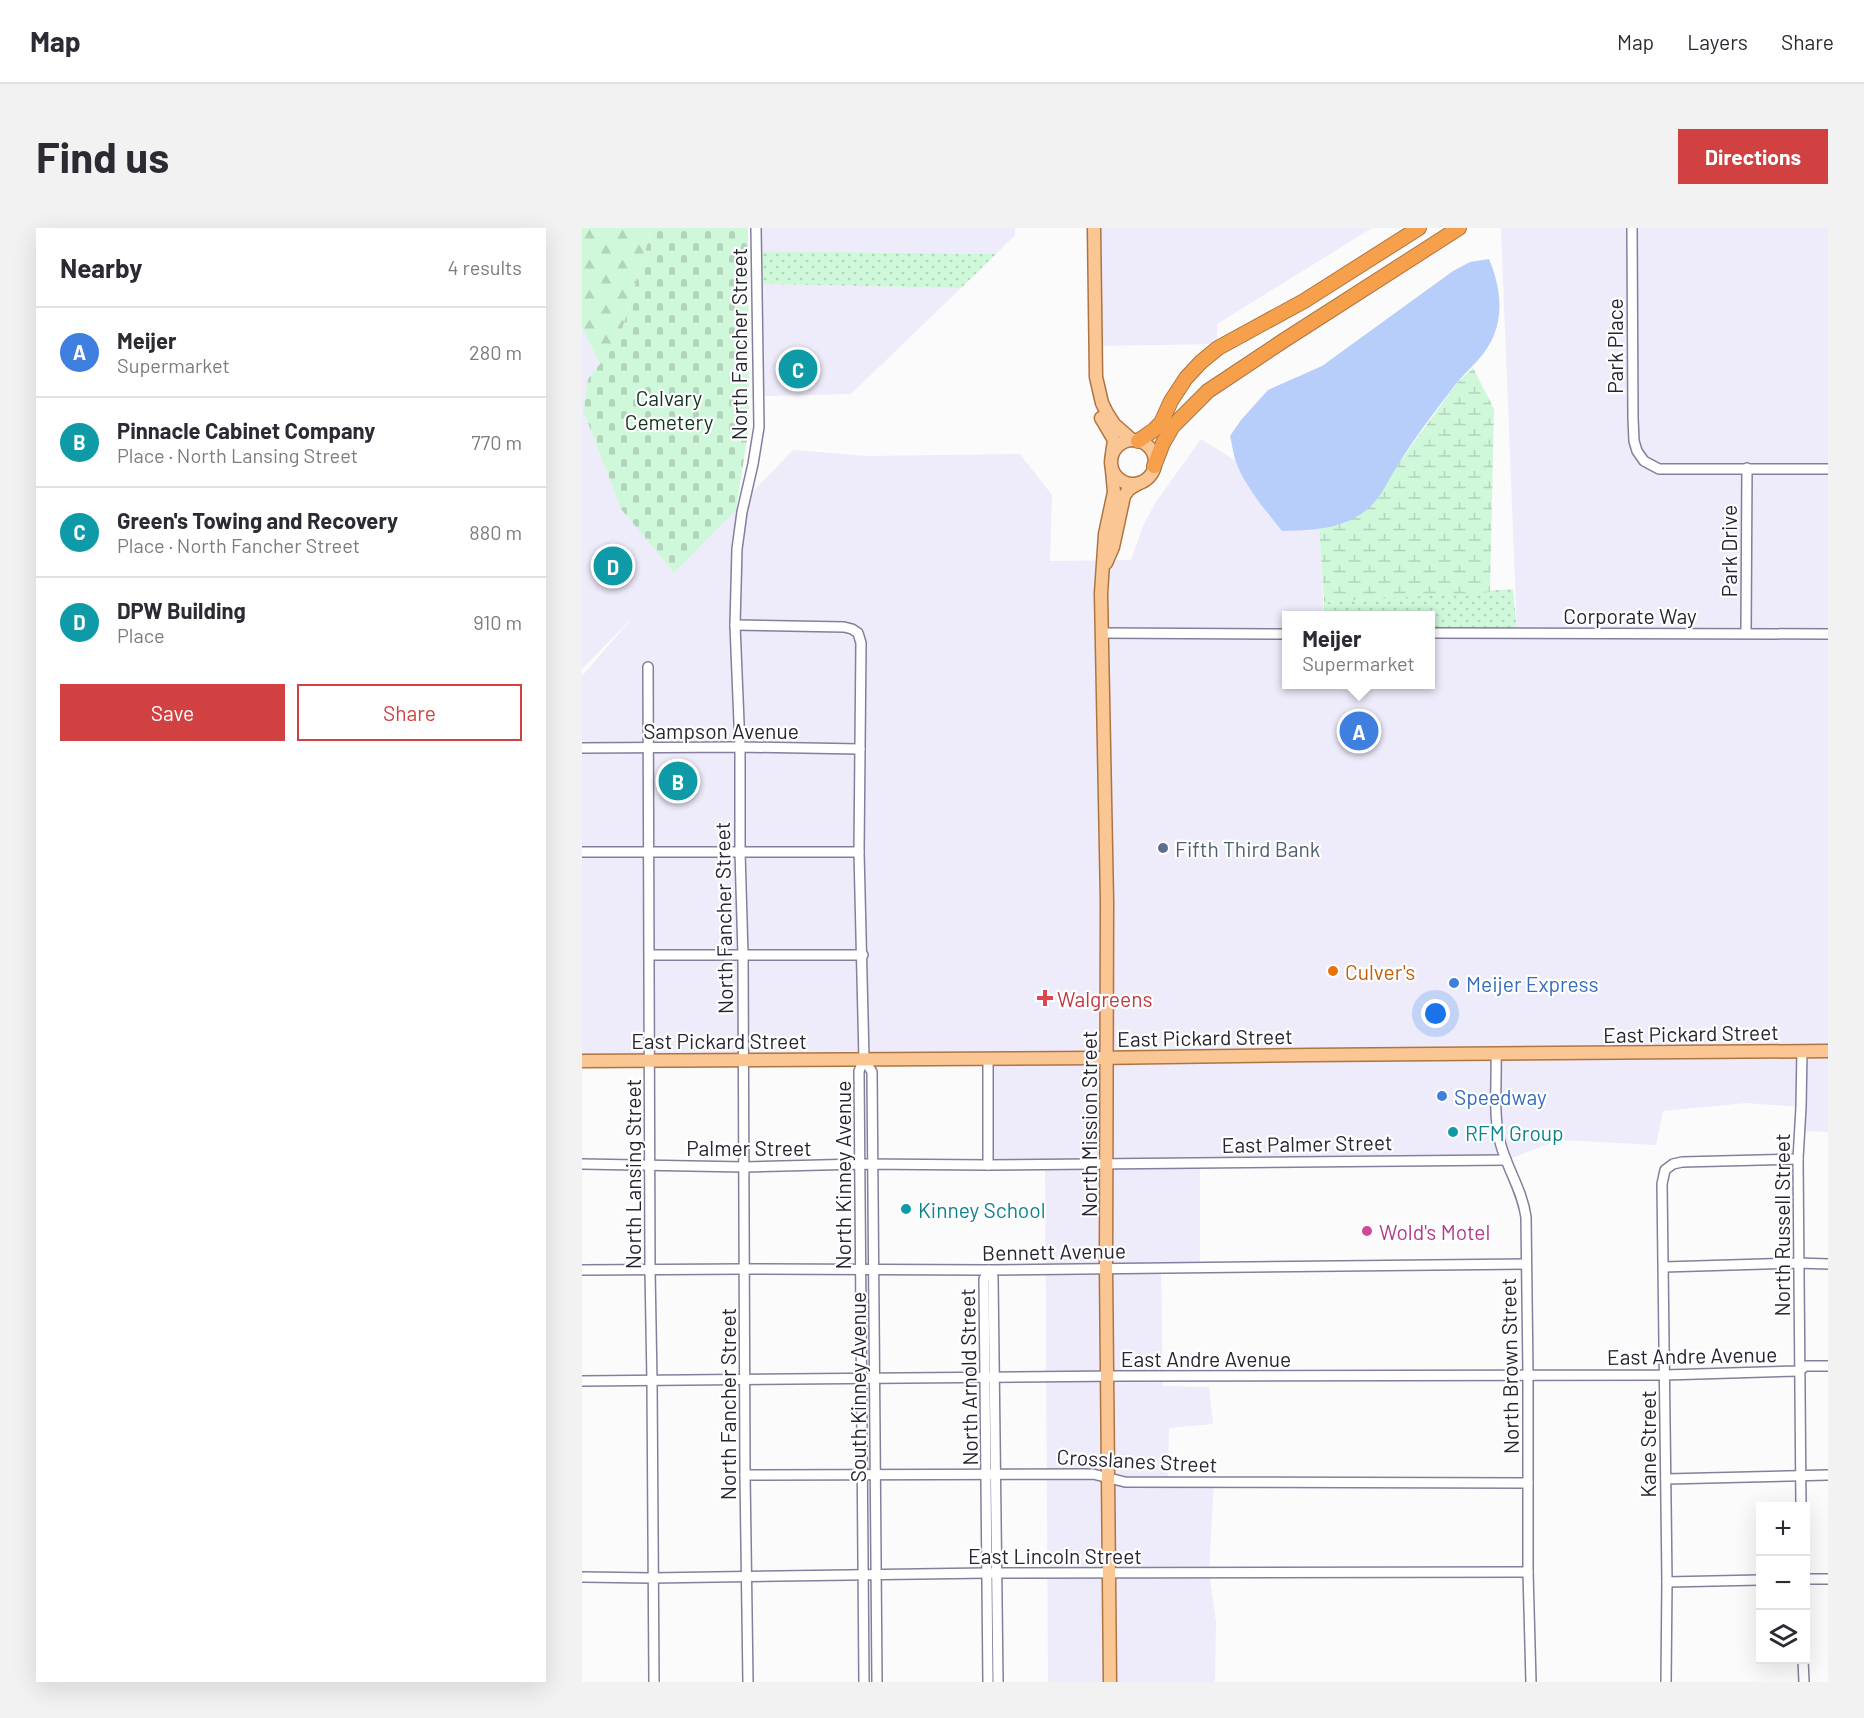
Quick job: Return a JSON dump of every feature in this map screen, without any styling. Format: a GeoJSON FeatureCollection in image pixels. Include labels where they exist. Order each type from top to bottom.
{"type":"FeatureCollection","features":[{"type":"Feature","properties":{"kind":"highway"},"geometry":{"type":"LineString","coordinates":[[1135,441],[1161,423],[1179,388],[1208,356],[1246,331],[1304,301],[1419,228]]}},
{"type":"Feature","properties":{"kind":"highway"},"geometry":{"type":"LineString","coordinates":[[1154,466],[1173,426],[1208,391],[1460,228]]}},
{"type":"Feature","properties":{"kind":"main road","name":"North Mission Street"},"geometry":{"type":"LineString","coordinates":[[1094,228],[1096,376],[1094,399],[1099,415],[1114,440],[1111,462],[1114,492],[1104,541],[1101,587],[1107,901],[1106,1268],[1110,1682]]}},
{"type":"Feature","properties":{"kind":"main road","name":"North Mission Street"},"geometry":{"type":"LineString","coordinates":[[1096,376],[1101,398],[1114,424],[1135,441],[1145,444],[1151,450],[1154,458],[1154,466],[1149,476],[1129,489],[1124,496],[1113,547],[1104,567]]}},
{"type":"Feature","properties":{"kind":"main road"},"geometry":{"type":"LineString","coordinates":[[1112,455],[1119,445],[1135,441]]}},
{"type":"Feature","properties":{"kind":"main road"},"geometry":{"type":"LineString","coordinates":[[1112,470],[1123,482],[1139,483]]}},
{"type":"Feature","properties":{"kind":"main road","name":"East Pickard Street"},"geometry":{"type":"LineString","coordinates":[[582,1060],[1828,1052]]}},
{"type":"Feature","properties":{"kind":"street","name":"North Fancher Street"},"geometry":{"type":"LineString","coordinates":[[748,1682],[743,955],[740,747],[735,625],[737,549],[759,427],[756,228]]}},
{"type":"Feature","properties":{"kind":"street","name":"Park Place"},"geometry":{"type":"LineString","coordinates":[[1632,228],[1632,418],[1637,451],[1644,461],[1659,469],[1747,468]]}},
{"type":"Feature","properties":{"kind":"street"},"geometry":{"type":"LineString","coordinates":[[1747,468],[1828,469]]}},
{"type":"Feature","properties":{"kind":"street","name":"Park Drive"},"geometry":{"type":"LineString","coordinates":[[1746,633],[1747,468]]}},
{"type":"Feature","properties":{"kind":"street","name":"North Kinney Avenue"},"geometry":{"type":"LineString","coordinates":[[735,625],[844,627],[858,633],[861,643],[860,852],[864,1059],[859,1071],[864,1682]]}},
{"type":"Feature","properties":{"kind":"street"},"geometry":{"type":"LineString","coordinates":[[1101,633],[1282,634]]}},
{"type":"Feature","properties":{"kind":"street","name":"Corporate Way"},"geometry":{"type":"LineString","coordinates":[[1435,633],[1828,633]]}},
{"type":"Feature","properties":{"kind":"street","name":"North Lansing Street"},"geometry":{"type":"LineString","coordinates":[[648,667],[654,1682]]}},
{"type":"Feature","properties":{"kind":"street","name":"Sampson Avenue"},"geometry":{"type":"LineString","coordinates":[[582,748],[860,749]]}},
{"type":"Feature","properties":{"kind":"street"},"geometry":{"type":"LineString","coordinates":[[582,852],[860,852]]}},
{"type":"Feature","properties":{"kind":"street"},"geometry":{"type":"LineString","coordinates":[[650,955],[863,955]]}},
{"type":"Feature","properties":{"kind":"street","name":"North Russell Street"},"geometry":{"type":"LineString","coordinates":[[1801,1502],[1798,1159],[1802,1052]]}},
{"type":"Feature","properties":{"kind":"street","name":"North Brown Street"},"geometry":{"type":"LineString","coordinates":[[1496,1054],[1497,1123],[1500,1141],[1524,1201],[1526,1217],[1528,1572],[1531,1682]]}},
{"type":"Feature","properties":{"kind":"street","name":"South Kinney Avenue"},"geometry":{"type":"LineString","coordinates":[[864,1059],[872,1072],[874,1165],[877,1682]]}},
{"type":"Feature","properties":{"kind":"street"},"geometry":{"type":"LineString","coordinates":[[988,1059],[988,1165]]}},
{"type":"Feature","properties":{"kind":"street","name":"Kane Street"},"geometry":{"type":"LineString","coordinates":[[1666,1682],[1662,1184],[1665,1170],[1673,1164],[1682,1162],[1798,1159]]}},
{"type":"Feature","properties":{"kind":"street","name":"East Palmer Street"},"geometry":{"type":"LineString","coordinates":[[988,1165],[1506,1160]]}},
{"type":"Feature","properties":{"kind":"street","name":"Palmer Street"},"geometry":{"type":"LineString","coordinates":[[582,1164],[745,1167],[860,1164],[988,1165]]}},
{"type":"Feature","properties":{"kind":"street","name":"Bennett Avenue"},"geometry":{"type":"LineString","coordinates":[[582,1270],[988,1270],[1526,1264]]}},
{"type":"Feature","properties":{"kind":"street"},"geometry":{"type":"LineString","coordinates":[[1664,1267],[1828,1264]]}},
{"type":"Feature","properties":{"kind":"street","name":"North Arnold Street"},"geometry":{"type":"LineString","coordinates":[[988,1270],[984,1279],[990,1379],[991,1474],[988,1682]]}},
{"type":"Feature","properties":{"kind":"street","name":"East Andre Avenue"},"geometry":{"type":"LineString","coordinates":[[582,1381],[990,1379],[1107,1376],[1665,1375],[1798,1371],[1806,1366],[1828,1366]]}},
{"type":"Feature","properties":{"kind":"street","name":"Crosslanes Street"},"geometry":{"type":"LineString","coordinates":[[745,1475],[1094,1474],[1136,1482],[1528,1483]]}},
{"type":"Feature","properties":{"kind":"street"},"geometry":{"type":"LineString","coordinates":[[1666,1479],[1828,1475]]}},
{"type":"Feature","properties":{"kind":"street","name":"East Lincoln Street"},"geometry":{"type":"LineString","coordinates":[[582,1576],[652,1578],[1110,1572],[1528,1572]]}},
{"type":"Feature","properties":{"kind":"street","name":"North Arnold Street"},"geometry":{"type":"LineString","coordinates":[[991,1573],[998,1682]]}},
{"type":"Feature","properties":{"kind":"street"},"geometry":{"type":"LineString","coordinates":[[1810,1579],[1828,1579]]}},
{"type":"Feature","properties":{"kind":"street"},"geometry":{"type":"LineString","coordinates":[[1666,1582],[1756,1580]]}},
{"type":"Feature","properties":{"kind":"street"},"geometry":{"type":"LineString","coordinates":[[1803,1664],[1804,1682]]}},
{"type":"Feature","properties":{"kind":"shaded area"},"geometry":{"type":"Polygon","coordinates":[[[757,228],[1015,228],[1015,235],[996,254],[757,251],[757,228]]]}},
{"type":"Feature","properties":{"kind":"shaded area"},"geometry":{"type":"Polygon","coordinates":[[[1094,228],[1372,228],[1217,324],[1217,344],[1095,346],[1094,228]]]}},
{"type":"Feature","properties":{"kind":"shaded area"},"geometry":{"type":"Polygon","coordinates":[[[1501,228],[1828,228],[1828,1132],[1799,1131],[1801,1107],[1746,1103],[1663,1111],[1656,1145],[1560,1140],[1506,1160],[1200,1163],[1200,1267],[1161,1268],[1163,1386],[1209,1387],[1213,1424],[1169,1428],[1168,1481],[1214,1482],[1209,1572],[1216,1622],[1215,1682],[1048,1682],[1045,1165],[988,1165],[988,1059],[582,1061],[582,676],[635,615],[582,669],[582,328],[600,364],[588,379],[583,410],[621,509],[674,573],[793,450],[867,456],[1020,454],[1052,495],[1050,561],[1131,560],[1143,526],[1156,502],[1201,439],[1236,461],[1268,514],[1282,530],[1319,529],[1324,611],[1282,611],[1282,689],[1435,689],[1435,633],[1517,632],[1501,228]]]}},
{"type":"Feature","properties":{"kind":"shaded area"},"geometry":{"type":"Polygon","coordinates":[[[758,284],[961,288],[851,394],[760,396],[758,284]]]}},
{"type":"Feature","properties":{"kind":"green space"},"geometry":{"type":"Polygon","coordinates":[[[582,228],[652,228],[619,340],[600,364],[582,328],[582,228]]]}},
{"type":"Feature","properties":{"kind":"green space","name":"Calvary Cemetery"},"geometry":{"type":"Polygon","coordinates":[[[652,228],[748,228],[749,427],[736,510],[674,573],[621,509],[583,410],[588,379],[619,340],[652,228]]]}},
{"type":"Feature","properties":{"kind":"green space"},"geometry":{"type":"Polygon","coordinates":[[[757,251],[996,254],[961,288],[758,284],[757,251]]]}},
{"type":"Feature","properties":{"kind":"green space"},"geometry":{"type":"Polygon","coordinates":[[[1473,368],[1494,409],[1490,592],[1324,602],[1319,529],[1345,523],[1399,463],[1457,383],[1473,368]]]}},
{"type":"Feature","properties":{"kind":"green space"},"geometry":{"type":"Polygon","coordinates":[[[1513,589],[1517,632],[1435,633],[1435,611],[1324,611],[1324,602],[1513,589]]]}},
{"type":"Feature","properties":{"kind":"water"},"geometry":{"type":"Polygon","coordinates":[[[1489,259],[1499,297],[1499,316],[1494,335],[1481,356],[1455,385],[1419,433],[1379,497],[1368,509],[1343,523],[1313,529],[1282,531],[1249,487],[1235,459],[1230,436],[1241,420],[1268,390],[1322,366],[1453,271],[1470,262],[1489,259]]]}},
{"type":"Feature","properties":{"kind":"place","name":"Green's Towing and Recovery"},"geometry":{"type":"Point","coordinates":[798,369]}},
{"type":"Feature","properties":{"kind":"place","name":"DPW Building"},"geometry":{"type":"Point","coordinates":[613,566]}},
{"type":"Feature","properties":{"kind":"place","name":"Meijer"},"geometry":{"type":"Point","coordinates":[1359,731]}},
{"type":"Feature","properties":{"kind":"place","name":"Pinnacle Cabinet Company"},"geometry":{"type":"Point","coordinates":[678,781]}},
{"type":"Feature","properties":{"kind":"place","name":"Fifth Third Bank"},"geometry":{"type":"Point","coordinates":[1163,848]}},
{"type":"Feature","properties":{"kind":"place","name":"Culver's"},"geometry":{"type":"Point","coordinates":[1333,971]}},
{"type":"Feature","properties":{"kind":"place","name":"Meijer Express"},"geometry":{"type":"Point","coordinates":[1454,983]}},
{"type":"Feature","properties":{"kind":"place","name":"Walgreens"},"geometry":{"type":"Point","coordinates":[1045,998]}},
{"type":"Feature","properties":{"kind":"place","name":"Speedway"},"geometry":{"type":"Point","coordinates":[1442,1096]}},
{"type":"Feature","properties":{"kind":"place","name":"RFM Group"},"geometry":{"type":"Point","coordinates":[1453,1132]}},
{"type":"Feature","properties":{"kind":"place","name":"Kinney School"},"geometry":{"type":"Point","coordinates":[906,1209]}},
{"type":"Feature","properties":{"kind":"place","name":"Wold's Motel"},"geometry":{"type":"Point","coordinates":[1367,1231]}}]}
